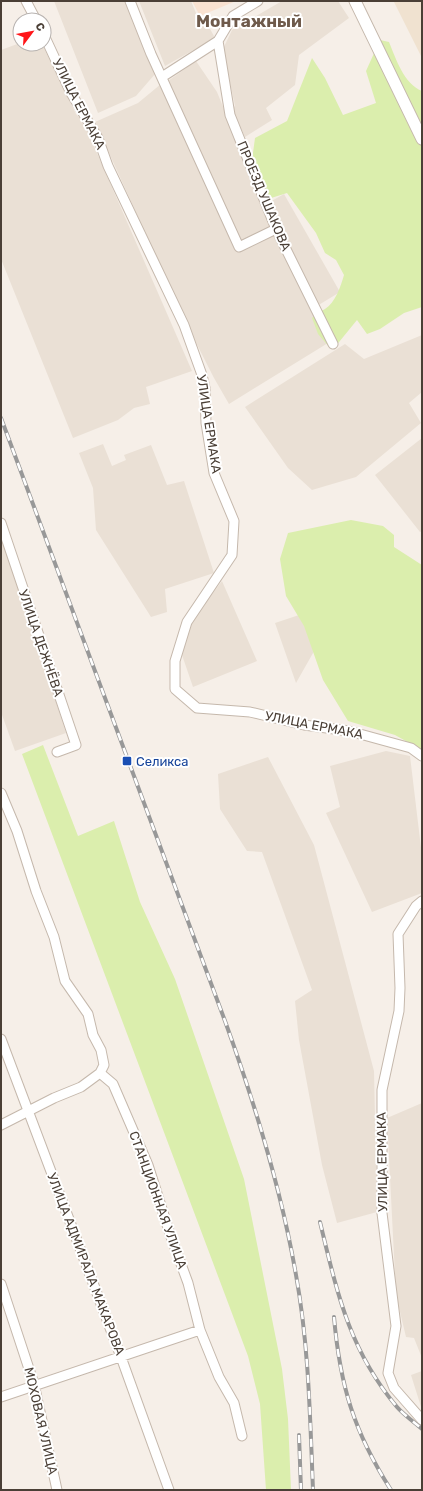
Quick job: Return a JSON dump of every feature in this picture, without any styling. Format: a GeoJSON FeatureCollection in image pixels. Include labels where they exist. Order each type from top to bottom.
{"type":"FeatureCollection","features":[{"type":"Feature","properties":{"kind":"street"},"geometry":{"type":"LineString","coordinates":[[26,1],[32,12]]}},
{"type":"Feature","properties":{"kind":"street"},"geometry":{"type":"LineString","coordinates":[[130,1],[162,77],[239,247],[276,229]]}},
{"type":"Feature","properties":{"kind":"street"},"geometry":{"type":"LineString","coordinates":[[162,77],[218,41],[233,16],[258,1]]}},
{"type":"Feature","properties":{"kind":"street"},"geometry":{"type":"LineString","coordinates":[[355,1],[422,139]]}},
{"type":"Feature","properties":{"kind":"street","name":"ПРОЕЗД УШАКОВА"},"geometry":{"type":"LineString","coordinates":[[218,41],[230,115],[276,229],[333,344]]}},
{"type":"Feature","properties":{"kind":"street","name":"УЛИЦА ЕРМАКА"},"geometry":{"type":"LineString","coordinates":[[52,52],[71,93],[98,138],[108,166],[184,325],[202,375],[205,388],[206,423],[214,472],[234,521],[232,555],[187,622],[175,661],[175,689],[197,708],[250,712],[304,725],[350,731],[411,748],[422,756]]}},
{"type":"Feature","properties":{"kind":"street","name":"УЛИЦА ДЕЖНЁВА"},"geometry":{"type":"LineString","coordinates":[[1,523],[76,745],[57,752]]}},
{"type":"Feature","properties":{"kind":"street"},"geometry":{"type":"LineString","coordinates":[[1,1125],[81,1087],[100,1073],[104,1065],[101,1050],[93,1035],[92,1026],[84,1007],[65,981],[54,937],[36,891],[17,830],[2,797]]}},
{"type":"Feature","properties":{"kind":"street","name":"УЛИЦА ЕРМАКА"},"geometry":{"type":"LineString","coordinates":[[422,901],[416,906],[398,934],[400,988],[399,1011],[382,1090],[382,1213],[396,1326],[388,1373],[394,1388],[422,1420]]}},
{"type":"Feature","properties":{"kind":"street","name":"УЛИЦА АДМИРАЛА МАКАРОВА"},"geometry":{"type":"LineString","coordinates":[[1,1039],[121,1357],[169,1490]]}},
{"type":"Feature","properties":{"kind":"street","name":"СТАНЦИОННАЯ УЛИЦА"},"geometry":{"type":"LineString","coordinates":[[100,1073],[113,1084],[148,1165],[188,1283],[200,1330],[219,1377],[234,1403],[242,1436]]}},
{"type":"Feature","properties":{"kind":"street","name":"МОХОВАЯ УЛИЦА"},"geometry":{"type":"LineString","coordinates":[[1,1284],[34,1384],[57,1490]]}},
{"type":"Feature","properties":{"kind":"street"},"geometry":{"type":"LineString","coordinates":[[1,1397],[34,1384],[121,1357],[200,1330]]}},
{"type":"Feature","properties":{"kind":"shaded area"},"geometry":{"type":"Polygon","coordinates":[[[54,1],[125,1],[155,74],[136,96],[98,113],[54,1]]]}},
{"type":"Feature","properties":{"kind":"shaded area"},"geometry":{"type":"Polygon","coordinates":[[[139,1],[191,1],[198,18],[203,16],[215,38],[165,66],[139,1]]]}},
{"type":"Feature","properties":{"kind":"shaded area"},"geometry":{"type":"Polygon","coordinates":[[[192,1],[236,1],[200,16],[192,1]]]}},
{"type":"Feature","properties":{"kind":"shaded area"},"geometry":{"type":"Polygon","coordinates":[[[282,1],[338,1],[349,18],[299,55],[295,85],[266,108],[272,120],[245,137],[232,109],[235,106],[223,49],[232,30],[282,1]]]}},
{"type":"Feature","properties":{"kind":"shaded area"},"geometry":{"type":"Polygon","coordinates":[[[422,1],[422,58],[394,2],[422,1]]]}},
{"type":"Feature","properties":{"kind":"shaded area"},"geometry":{"type":"Polygon","coordinates":[[[12,46],[12,52],[46,52],[76,114],[84,123],[192,371],[146,387],[150,404],[134,408],[118,420],[73,438],[1,259],[1,50],[12,46]]]}},
{"type":"Feature","properties":{"kind":"shaded area"},"geometry":{"type":"Polygon","coordinates":[[[196,61],[217,92],[272,226],[241,242],[168,81],[196,61]]]}},
{"type":"Feature","properties":{"kind":"shaded area"},"geometry":{"type":"Polygon","coordinates":[[[161,84],[237,250],[274,233],[328,343],[229,404],[187,325],[95,122],[138,103],[161,84]]]}},
{"type":"Feature","properties":{"kind":"shaded area"},"geometry":{"type":"Polygon","coordinates":[[[284,194],[340,292],[317,306],[268,203],[284,194]]]}},
{"type":"Feature","properties":{"kind":"shaded area"},"geometry":{"type":"Polygon","coordinates":[[[422,335],[422,392],[409,403],[421,423],[356,477],[312,490],[288,468],[245,407],[345,344],[364,359],[422,335]]]}},
{"type":"Feature","properties":{"kind":"shaded area"},"geometry":{"type":"Polygon","coordinates":[[[422,438],[422,531],[420,532],[375,475],[422,438]]]}},
{"type":"Feature","properties":{"kind":"shaded area"},"geometry":{"type":"Polygon","coordinates":[[[103,444],[112,466],[126,460],[124,455],[151,445],[167,485],[184,481],[214,573],[165,589],[167,612],[151,617],[96,530],[93,488],[79,453],[103,444]]]}},
{"type":"Feature","properties":{"kind":"shaded area"},"geometry":{"type":"Polygon","coordinates":[[[1,533],[66,733],[15,751],[1,712],[1,533]]]}},
{"type":"Feature","properties":{"kind":"shaded area"},"geometry":{"type":"Polygon","coordinates":[[[222,581],[257,661],[193,687],[182,655],[190,623],[222,581]]]}},
{"type":"Feature","properties":{"kind":"shaded area"},"geometry":{"type":"Polygon","coordinates":[[[305,613],[317,646],[296,683],[275,623],[305,613]]]}},
{"type":"Feature","properties":{"kind":"shaded area"},"geometry":{"type":"Polygon","coordinates":[[[386,751],[410,756],[422,856],[422,893],[372,912],[326,813],[340,807],[330,766],[386,751]]]}},
{"type":"Feature","properties":{"kind":"shaded area"},"geometry":{"type":"Polygon","coordinates":[[[268,757],[314,845],[374,1071],[377,1212],[337,1223],[322,1165],[299,1040],[295,1001],[312,990],[262,852],[247,851],[220,809],[218,774],[268,757]]]}},
{"type":"Feature","properties":{"kind":"shaded area"},"geometry":{"type":"Polygon","coordinates":[[[422,1103],[422,1358],[414,1338],[406,1337],[396,1295],[387,1118],[422,1103]]]}},
{"type":"Feature","properties":{"kind":"shaded area"},"geometry":{"type":"Polygon","coordinates":[[[422,1371],[422,1410],[411,1375],[422,1371]]]}},
{"type":"Feature","properties":{"kind":"green space"},"geometry":{"type":"Polygon","coordinates":[[[380,40],[389,42],[405,77],[416,88],[422,91],[422,307],[404,313],[380,329],[367,334],[357,320],[335,347],[330,348],[318,334],[312,318],[317,313],[329,306],[335,299],[344,275],[336,260],[325,253],[316,233],[287,193],[268,199],[252,160],[255,138],[287,121],[312,58],[325,78],[343,115],[376,103],[366,71],[380,40]]]}},
{"type":"Feature","properties":{"kind":"green space"},"geometry":{"type":"Polygon","coordinates":[[[351,520],[383,526],[394,535],[394,547],[422,565],[422,750],[395,735],[348,721],[323,680],[304,626],[286,596],[280,559],[288,533],[351,520]]]}},
{"type":"Feature","properties":{"kind":"green space"},"geometry":{"type":"Polygon","coordinates":[[[43,745],[78,836],[114,821],[140,902],[175,979],[244,1179],[282,1369],[288,1419],[291,1490],[266,1490],[260,1404],[248,1356],[22,754],[43,745]]]}},
{"type":"Feature","properties":{"kind":"railway"},"geometry":{"type":"LineString","coordinates":[[1,418],[225,1021],[257,1115],[283,1210],[296,1275],[304,1328],[313,1490]]}},
{"type":"Feature","properties":{"kind":"railway"},"geometry":{"type":"LineString","coordinates":[[320,1222],[339,1296],[356,1342],[367,1364],[381,1386],[397,1407],[422,1429]]}},
{"type":"Feature","properties":{"kind":"railway"},"geometry":{"type":"LineString","coordinates":[[334,1317],[340,1365],[351,1408],[367,1448],[391,1490]]}},
{"type":"Feature","properties":{"kind":"railway"},"geometry":{"type":"LineString","coordinates":[[299,1435],[301,1490]]}},
{"type":"Feature","properties":{"kind":"place","name":"Селикса"},"geometry":{"type":"Point","coordinates":[127,761]}},
{"type":"Feature","properties":{"kind":"district","name":"Монтажный"},"geometry":{"type":"Point","coordinates":[249,21]}}]}
